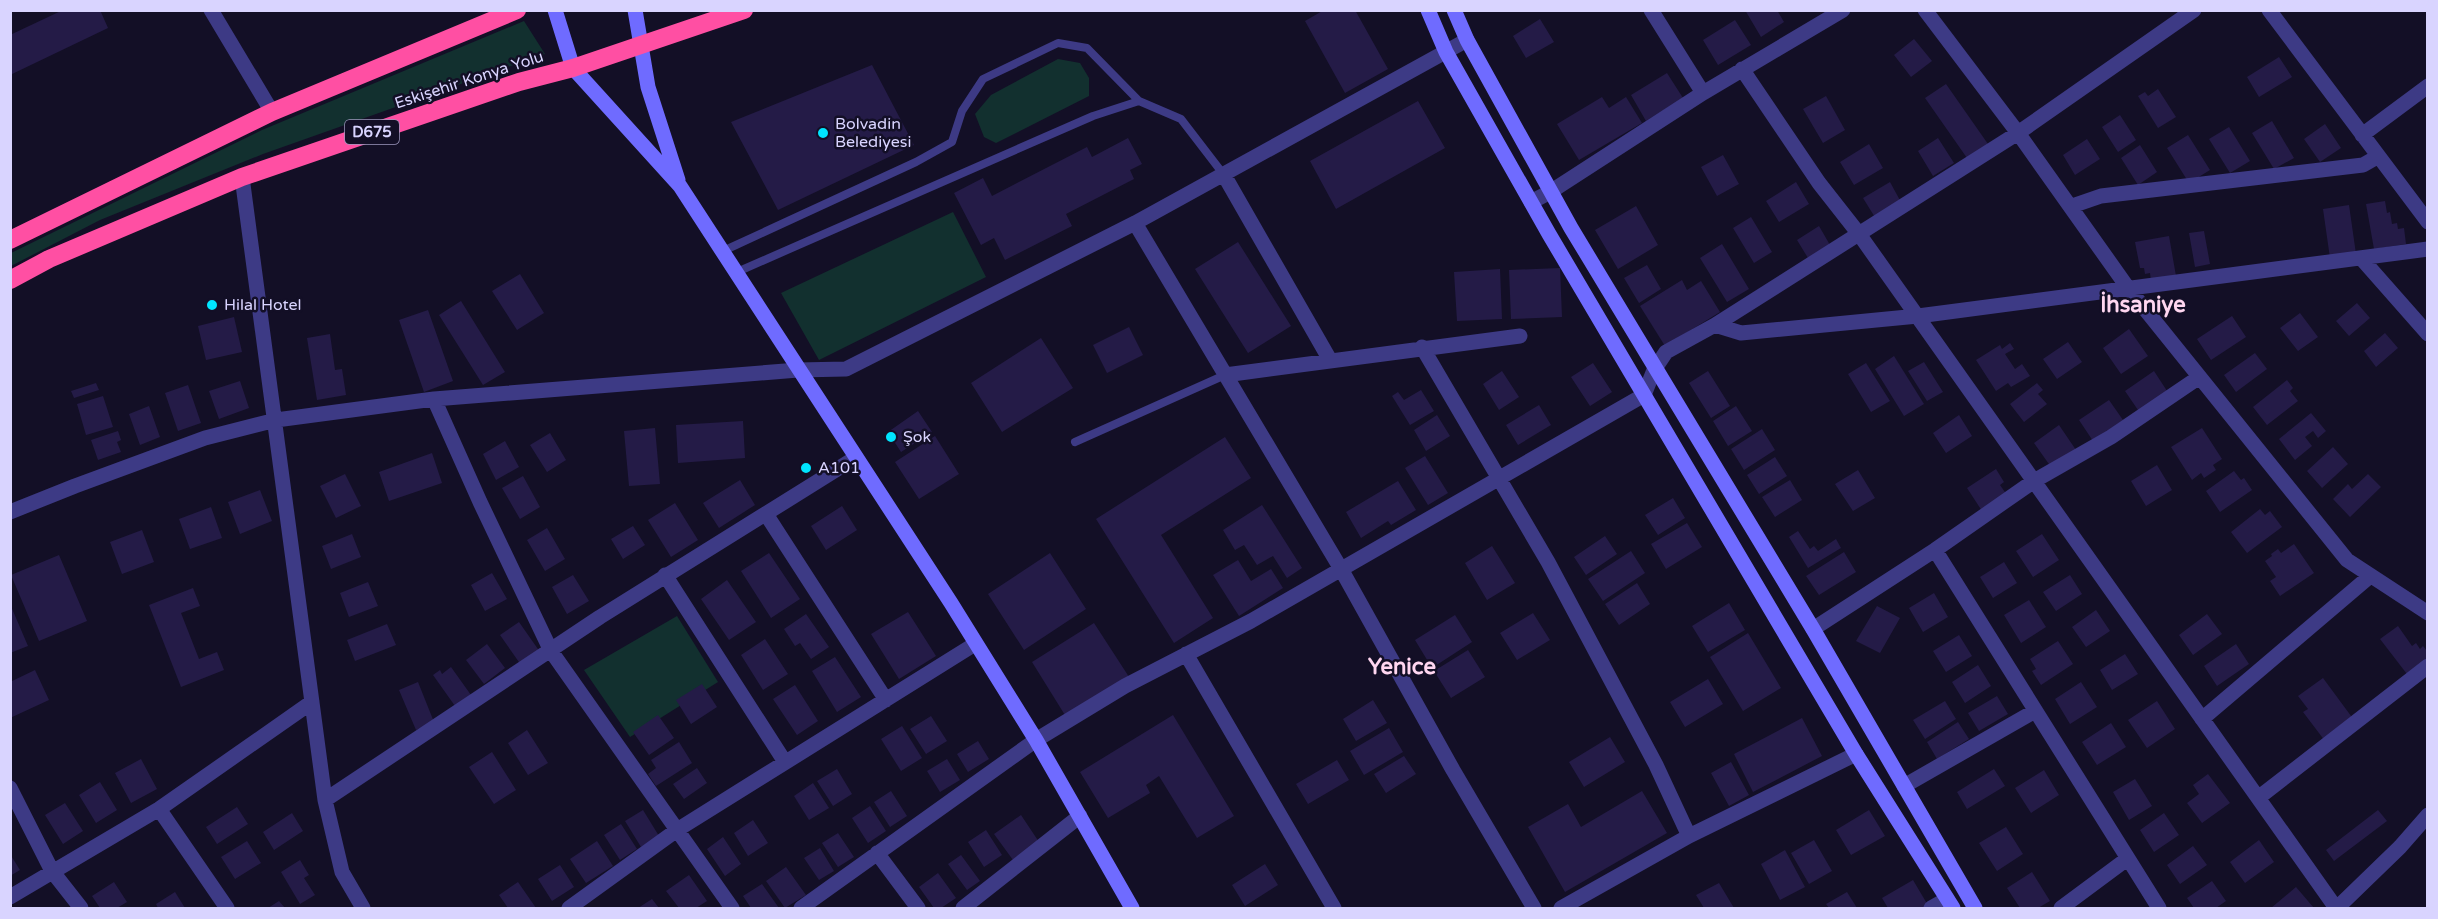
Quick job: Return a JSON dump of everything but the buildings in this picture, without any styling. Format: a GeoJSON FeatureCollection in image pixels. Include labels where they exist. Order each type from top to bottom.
{"type":"FeatureCollection","features":[{"type":"Feature","properties":{"kind":"highway"},"geometry":{"type":"LineString","coordinates":[[10,240],[272,112],[517,10]]}},
{"type":"Feature","properties":{"kind":"highway","name":"Eskişehir Konya Yolu"},"geometry":{"type":"LineString","coordinates":[[10,280],[49,259],[242,177],[519,82],[573,68],[744,10]]}},
{"type":"Feature","properties":{"kind":"main road"},"geometry":{"type":"LineString","coordinates":[[555,10],[573,68],[680,186],[951,603],[1036,740],[1132,909]]}},
{"type":"Feature","properties":{"kind":"main road"},"geometry":{"type":"LineString","coordinates":[[635,10],[648,87],[680,186]]}},
{"type":"Feature","properties":{"kind":"main road"},"geometry":{"type":"LineString","coordinates":[[1428,10],[1446,52],[1531,202],[1856,754],[1950,904]]}},
{"type":"Feature","properties":{"kind":"main road"},"geometry":{"type":"LineString","coordinates":[[1454,10],[1467,40],[1550,192],[1654,370],[1813,629],[1975,909]]}},
{"type":"Feature","properties":{"kind":"street"},"geometry":{"type":"LineString","coordinates":[[211,10],[272,112]]}},
{"type":"Feature","properties":{"kind":"street"},"geometry":{"type":"LineString","coordinates":[[1651,10],[1703,93]]}},
{"type":"Feature","properties":{"kind":"street"},"geometry":{"type":"LineString","coordinates":[[1531,202],[1703,93],[1842,10]]}},
{"type":"Feature","properties":{"kind":"street"},"geometry":{"type":"LineString","coordinates":[[1925,10],[2072,206],[2128,288],[2198,378],[2347,560],[2427,614]]}},
{"type":"Feature","properties":{"kind":"street"},"geometry":{"type":"LineString","coordinates":[[801,909],[1036,740],[1125,686],[1251,621],[1644,395],[1654,370],[1666,352],[1715,326],[2018,133],[2194,10]]}},
{"type":"Feature","properties":{"kind":"street"},"geometry":{"type":"LineString","coordinates":[[2270,10],[2427,222]]}},
{"type":"Feature","properties":{"kind":"street"},"geometry":{"type":"LineString","coordinates":[[10,512],[205,438],[276,420],[434,399],[798,370],[846,369],[1135,223],[1467,40]]}},
{"type":"Feature","properties":{"kind":"street"},"geometry":{"type":"LineString","coordinates":[[1743,69],[1813,174],[1918,316],[2337,909],[2400,847],[2427,815]]}},
{"type":"Feature","properties":{"kind":"street"},"geometry":{"type":"LineString","coordinates":[[2362,135],[2427,86]]}},
{"type":"Feature","properties":{"kind":"street"},"geometry":{"type":"LineString","coordinates":[[2072,206],[2101,196],[2363,165],[2377,157]]}},
{"type":"Feature","properties":{"kind":"street"},"geometry":{"type":"LineString","coordinates":[[1224,175],[1330,360]]}},
{"type":"Feature","properties":{"kind":"street"},"geometry":{"type":"LineString","coordinates":[[242,177],[325,800],[342,872],[363,909]]}},
{"type":"Feature","properties":{"kind":"street"},"geometry":{"type":"LineString","coordinates":[[1135,223],[1341,569],[1534,909]]}},
{"type":"Feature","properties":{"kind":"street"},"geometry":{"type":"LineString","coordinates":[[1715,326],[1742,333],[1918,316],[2427,249]]}},
{"type":"Feature","properties":{"kind":"street"},"geometry":{"type":"LineString","coordinates":[[2361,258],[2427,334]]}},
{"type":"Feature","properties":{"kind":"street"},"geometry":{"type":"LineString","coordinates":[[1225,375],[1422,347],[1520,336]]}},
{"type":"Feature","properties":{"kind":"street"},"geometry":{"type":"LineString","coordinates":[[1422,347],[1548,562],[1656,765],[1689,836]]}},
{"type":"Feature","properties":{"kind":"street"},"geometry":{"type":"LineString","coordinates":[[1813,629],[1935,550],[2034,481],[2111,437],[2198,378]]}},
{"type":"Feature","properties":{"kind":"street"},"geometry":{"type":"LineString","coordinates":[[434,399],[551,651],[732,909]]}},
{"type":"Feature","properties":{"kind":"street"},"geometry":{"type":"LineString","coordinates":[[325,800],[665,576],[855,458]]}},
{"type":"Feature","properties":{"kind":"street"},"geometry":{"type":"LineString","coordinates":[[766,514],[886,700]]}},
{"type":"Feature","properties":{"kind":"street"},"geometry":{"type":"LineString","coordinates":[[1935,550],[2159,909]]}},
{"type":"Feature","properties":{"kind":"street"},"geometry":{"type":"LineString","coordinates":[[665,576],[785,762]]}},
{"type":"Feature","properties":{"kind":"street"},"geometry":{"type":"LineString","coordinates":[[2202,719],[2369,577]]}},
{"type":"Feature","properties":{"kind":"street"},"geometry":{"type":"LineString","coordinates":[[569,909],[677,830],[975,644]]}},
{"type":"Feature","properties":{"kind":"street"},"geometry":{"type":"LineString","coordinates":[[1186,654],[1334,909]]}},
{"type":"Feature","properties":{"kind":"street"},"geometry":{"type":"LineString","coordinates":[[2258,798],[2427,666]]}},
{"type":"Feature","properties":{"kind":"street"},"geometry":{"type":"LineString","coordinates":[[10,897],[159,809],[312,702]]}},
{"type":"Feature","properties":{"kind":"street"},"geometry":{"type":"LineString","coordinates":[[1904,786],[2035,711]]}},
{"type":"Feature","properties":{"kind":"street"},"geometry":{"type":"LineString","coordinates":[[1561,909],[1689,836],[1856,754]]}},
{"type":"Feature","properties":{"kind":"street"},"geometry":{"type":"LineString","coordinates":[[10,788],[52,871],[81,909]]}},
{"type":"Feature","properties":{"kind":"street"},"geometry":{"type":"LineString","coordinates":[[159,809],[227,909]]}},
{"type":"Feature","properties":{"kind":"street"},"geometry":{"type":"LineString","coordinates":[[963,909],[1080,816]]}},
{"type":"Feature","properties":{"kind":"street"},"geometry":{"type":"LineString","coordinates":[[877,853],[918,909]]}},
{"type":"Feature","properties":{"kind":"street"},"geometry":{"type":"LineString","coordinates":[[2061,909],[2127,860]]}},
{"type":"Feature","properties":{"kind":"street"},"geometry":{"type":"LineString","coordinates":[[1931,909],[1950,904]]}},
{"type":"Feature","properties":{"kind":"lane"},"geometry":{"type":"LineString","coordinates":[[723,251],[916,162],[952,142],[962,111],[983,79],[1058,43],[1087,48],[1139,101],[1182,119],[1224,175]]}},
{"type":"Feature","properties":{"kind":"lane"},"geometry":{"type":"LineString","coordinates":[[737,272],[1093,116],[1139,101]]}},
{"type":"Feature","properties":{"kind":"lane"},"geometry":{"type":"LineString","coordinates":[[1075,442],[1225,375]]}},
{"type":"Feature","properties":{"kind":"green space"},"geometry":{"type":"Polygon","coordinates":[[[524,21],[545,54],[263,154],[100,220],[11,266],[11,253],[262,130],[524,21]]]}},
{"type":"Feature","properties":{"kind":"green space"},"geometry":{"type":"Polygon","coordinates":[[[1058,59],[1080,63],[1089,78],[1089,96],[996,143],[984,137],[975,114],[991,95],[1058,59]]]}},
{"type":"Feature","properties":{"kind":"green space"},"geometry":{"type":"Polygon","coordinates":[[[953,212],[986,277],[819,360],[781,293],[953,212]]]}},
{"type":"Feature","properties":{"kind":"green space"},"geometry":{"type":"Polygon","coordinates":[[[677,616],[718,682],[630,737],[584,670],[677,616]]]}},
{"type":"Feature","properties":{"kind":"place","name":"Bolvadin Belediyesi"},"geometry":{"type":"Point","coordinates":[823,133]}},
{"type":"Feature","properties":{"kind":"place","name":"Hilal Hotel"},"geometry":{"type":"Point","coordinates":[212,305]}},
{"type":"Feature","properties":{"kind":"place","name":"Şok"},"geometry":{"type":"Point","coordinates":[891,437]}},
{"type":"Feature","properties":{"kind":"place","name":"A101"},"geometry":{"type":"Point","coordinates":[806,468]}},
{"type":"Feature","properties":{"kind":"district","name":"İhsaniye"},"geometry":{"type":"Point","coordinates":[2143,305]}},
{"type":"Feature","properties":{"kind":"district","name":"Yenice"},"geometry":{"type":"Point","coordinates":[1402,667]}}]}
